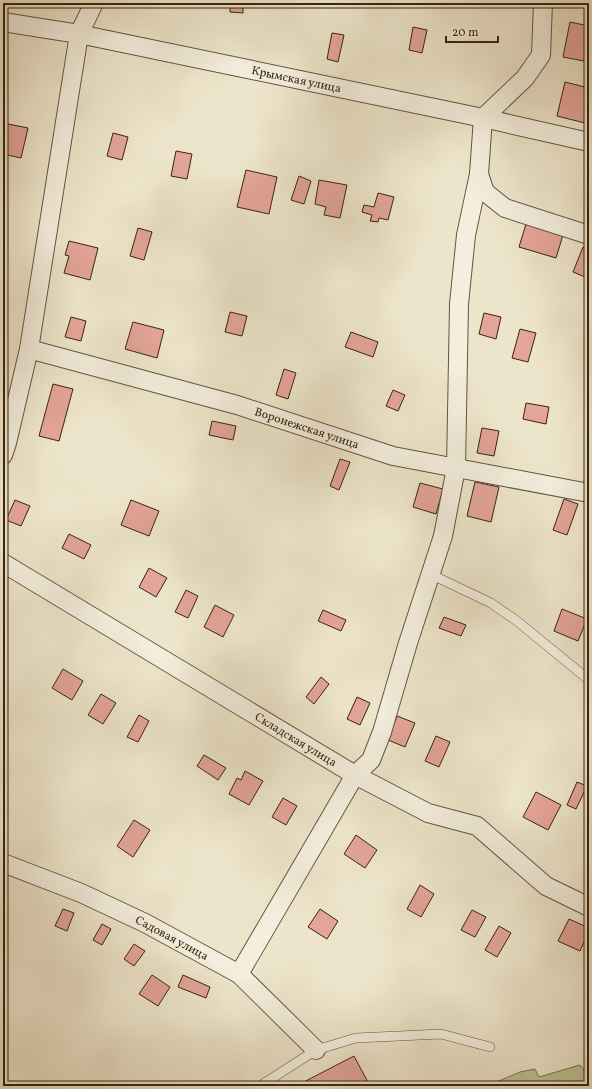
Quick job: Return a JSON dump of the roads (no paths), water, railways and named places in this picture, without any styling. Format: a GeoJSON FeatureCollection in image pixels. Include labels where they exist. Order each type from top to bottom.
{"type":"FeatureCollection","features":[{"type":"Feature","properties":{"kind":"street"},"geometry":{"type":"LineString","coordinates":[[3,455],[7,444],[29,349],[79,34],[94,3]]}},
{"type":"Feature","properties":{"kind":"street"},"geometry":{"type":"LineString","coordinates":[[239,974],[355,775],[371,760],[382,732],[408,643],[443,536],[456,468],[459,304],[466,235],[479,174],[483,118],[525,78],[541,55],[543,3]]}},
{"type":"Feature","properties":{"kind":"street","name":"Крымская улица"},"geometry":{"type":"LineString","coordinates":[[3,22],[79,34],[483,118],[589,142]]}},
{"type":"Feature","properties":{"kind":"street"},"geometry":{"type":"LineString","coordinates":[[479,174],[485,192],[505,208],[589,235]]}},
{"type":"Feature","properties":{"kind":"street","name":"Воронежская улица"},"geometry":{"type":"LineString","coordinates":[[29,349],[237,404],[393,456],[589,493]]}},
{"type":"Feature","properties":{"kind":"street","name":"Складская улица"},"geometry":{"type":"LineString","coordinates":[[3,563],[355,775],[428,813],[477,826],[546,886],[589,907]]}},
{"type":"Feature","properties":{"kind":"street","name":"Садовая улица"},"geometry":{"type":"LineString","coordinates":[[3,863],[88,896],[144,923],[239,974],[316,1050]]}},
{"type":"Feature","properties":{"kind":"lane"},"geometry":{"type":"LineString","coordinates":[[430,574],[491,602],[517,621],[589,680]]}},
{"type":"Feature","properties":{"kind":"lane"},"geometry":{"type":"LineString","coordinates":[[260,1086],[316,1050],[356,1038],[441,1034],[490,1047]]}}]}
